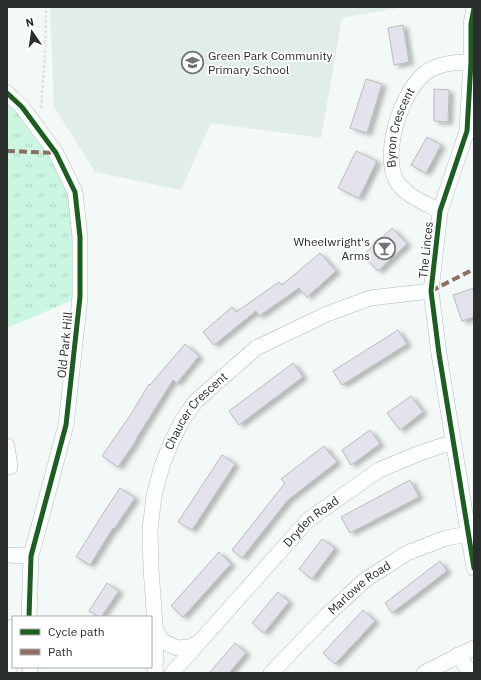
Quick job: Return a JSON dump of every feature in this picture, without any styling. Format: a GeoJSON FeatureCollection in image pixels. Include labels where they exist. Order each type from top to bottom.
{"type":"FeatureCollection","features":[{"type":"Feature","properties":{"kind":"street","name":"The Linces"},"geometry":{"type":"LineString","coordinates":[[474,8],[471,24],[471,62],[467,130],[440,211],[431,291],[453,442],[468,496],[468,534],[474,568]]}},
{"type":"Feature","properties":{"kind":"street","name":"Byron Crescent"},"geometry":{"type":"LineString","coordinates":[[440,211],[412,197],[397,181],[391,167],[391,152],[402,107],[413,88],[425,73],[452,62],[471,62]]}},
{"type":"Feature","properties":{"kind":"street","name":"Old Park Hill"},"geometry":{"type":"LineString","coordinates":[[7,93],[22,107],[56,153],[74,192],[80,237],[80,297],[66,425],[31,556],[30,616]]}},
{"type":"Feature","properties":{"kind":"street","name":"Chaucer Crescent"},"geometry":{"type":"LineString","coordinates":[[155,673],[155,629],[150,529],[154,496],[162,466],[171,443],[183,419],[196,401],[256,348],[327,314],[370,298],[431,291]]}},
{"type":"Feature","properties":{"kind":"street","name":"Dryden Road"},"geometry":{"type":"LineString","coordinates":[[172,673],[308,520],[379,470],[420,453],[453,442]]}},
{"type":"Feature","properties":{"kind":"street"},"geometry":{"type":"LineString","coordinates":[[7,447],[10,467]]}},
{"type":"Feature","properties":{"kind":"street","name":"Marlowe Road"},"geometry":{"type":"LineString","coordinates":[[271,673],[326,616],[365,580],[407,553],[446,538],[468,534]]}},
{"type":"Feature","properties":{"kind":"street"},"geometry":{"type":"LineString","coordinates":[[7,555],[31,556]]}},
{"type":"Feature","properties":{"kind":"street"},"geometry":{"type":"LineString","coordinates":[[9,673],[12,627]]}},
{"type":"Feature","properties":{"kind":"street"},"geometry":{"type":"LineString","coordinates":[[155,629],[162,641],[177,648],[190,647],[199,642]]}},
{"type":"Feature","properties":{"kind":"street"},"geometry":{"type":"LineString","coordinates":[[424,673],[474,648]]}},
{"type":"Feature","properties":{"kind":"street"},"geometry":{"type":"LineString","coordinates":[[458,656],[470,673]]}},
{"type":"Feature","properties":{"kind":"path"},"geometry":{"type":"LineString","coordinates":[[39,130],[45,55],[46,7]]}},
{"type":"Feature","properties":{"kind":"shaded area","name":"Green Park Community Primary School"},"geometry":{"type":"Polygon","coordinates":[[[50,7],[404,7],[342,18],[321,138],[211,123],[181,190],[95,172],[54,107],[50,7]]]}},
{"type":"Feature","properties":{"kind":"green space"},"geometry":{"type":"Polygon","coordinates":[[[7,93],[75,192],[80,297],[7,328],[7,93]]]}},
{"type":"Feature","properties":{"kind":"building"},"geometry":{"type":"Polygon","coordinates":[[[403,25],[409,62],[394,65],[388,28],[403,25]]]}},
{"type":"Feature","properties":{"kind":"building"},"geometry":{"type":"Polygon","coordinates":[[[366,79],[382,84],[367,133],[350,128],[366,79]]]}},
{"type":"Feature","properties":{"kind":"building"},"geometry":{"type":"Polygon","coordinates":[[[434,89],[449,90],[448,122],[434,121],[434,89]]]}},
{"type":"Feature","properties":{"kind":"building"},"geometry":{"type":"Polygon","coordinates":[[[427,137],[441,145],[426,173],[411,165],[427,137]]]}},
{"type":"Feature","properties":{"kind":"building"},"geometry":{"type":"Polygon","coordinates":[[[356,151],[377,161],[359,198],[338,188],[356,151]]]}},
{"type":"Feature","properties":{"kind":"building","name":"Wheelwright's Arms"},"geometry":{"type":"Polygon","coordinates":[[[392,228],[407,244],[378,271],[363,255],[392,228]]]}},
{"type":"Feature","properties":{"kind":"building"},"geometry":{"type":"Polygon","coordinates":[[[320,253],[336,271],[307,297],[299,288],[259,316],[256,311],[214,345],[203,332],[232,307],[236,312],[279,282],[282,285],[320,253]]]}},
{"type":"Feature","properties":{"kind":"building"},"geometry":{"type":"Polygon","coordinates":[[[474,288],[474,317],[462,321],[453,295],[474,288]]]}},
{"type":"Feature","properties":{"kind":"building"},"geometry":{"type":"Polygon","coordinates":[[[398,330],[407,344],[342,385],[333,371],[398,330]]]}},
{"type":"Feature","properties":{"kind":"building"},"geometry":{"type":"Polygon","coordinates":[[[185,344],[199,356],[177,383],[173,380],[118,467],[102,456],[131,414],[149,384],[150,385],[185,344]]]}},
{"type":"Feature","properties":{"kind":"building"},"geometry":{"type":"Polygon","coordinates":[[[293,363],[303,377],[239,425],[229,411],[293,363]]]}},
{"type":"Feature","properties":{"kind":"building"},"geometry":{"type":"Polygon","coordinates":[[[411,396],[423,412],[400,430],[387,413],[411,396]]]}},
{"type":"Feature","properties":{"kind":"building"},"geometry":{"type":"Polygon","coordinates":[[[370,430],[380,444],[351,465],[342,450],[370,430]]]}},
{"type":"Feature","properties":{"kind":"building"},"geometry":{"type":"Polygon","coordinates":[[[324,446],[337,462],[288,500],[242,558],[232,550],[285,483],[281,479],[324,446]]]}},
{"type":"Feature","properties":{"kind":"building"},"geometry":{"type":"Polygon","coordinates":[[[222,455],[235,464],[192,530],[178,522],[222,455]]]}},
{"type":"Feature","properties":{"kind":"building"},"geometry":{"type":"Polygon","coordinates":[[[410,480],[419,497],[350,533],[341,517],[410,480]]]}},
{"type":"Feature","properties":{"kind":"building"},"geometry":{"type":"Polygon","coordinates":[[[120,488],[135,498],[114,529],[113,528],[90,565],[76,557],[120,488]]]}},
{"type":"Feature","properties":{"kind":"building"},"geometry":{"type":"Polygon","coordinates":[[[322,539],[335,548],[312,579],[299,569],[322,539]]]}},
{"type":"Feature","properties":{"kind":"building"},"geometry":{"type":"Polygon","coordinates":[[[219,552],[231,564],[183,617],[171,606],[219,552]]]}},
{"type":"Feature","properties":{"kind":"building"},"geometry":{"type":"Polygon","coordinates":[[[440,561],[447,571],[392,613],[385,603],[440,561]]]}},
{"type":"Feature","properties":{"kind":"building"},"geometry":{"type":"Polygon","coordinates":[[[107,583],[119,591],[102,616],[97,616],[89,611],[107,583]]]}},
{"type":"Feature","properties":{"kind":"building"},"geometry":{"type":"Polygon","coordinates":[[[278,592],[289,602],[264,633],[252,623],[278,592]]]}},
{"type":"Feature","properties":{"kind":"building"},"geometry":{"type":"Polygon","coordinates":[[[363,610],[375,621],[335,664],[323,653],[363,610]]]}},
{"type":"Feature","properties":{"kind":"building"},"geometry":{"type":"Polygon","coordinates":[[[235,643],[246,653],[229,673],[209,673],[235,643]]]}},
{"type":"Feature","properties":{"kind":"marked path"},"geometry":{"type":"LineString","coordinates":[[7,151],[56,153]]}},
{"type":"Feature","properties":{"kind":"marked path"},"geometry":{"type":"LineString","coordinates":[[431,291],[474,269]]}},
{"type":"Feature","properties":{"kind":"cycle path"},"geometry":{"type":"LineString","coordinates":[[474,8],[471,24],[471,62],[467,131],[440,211],[431,291],[439,354],[474,568]]}},
{"type":"Feature","properties":{"kind":"cycle path"},"geometry":{"type":"LineString","coordinates":[[7,93],[22,107],[56,153],[75,192],[80,237],[80,297],[66,425],[31,556],[29,616]]}},
{"type":"Feature","properties":{"kind":"place","name":"Green Park Community Primary School"},"geometry":{"type":"Point","coordinates":[193,63]}},
{"type":"Feature","properties":{"kind":"place","name":"Wheelwright's Arms"},"geometry":{"type":"Point","coordinates":[385,249]}}]}
